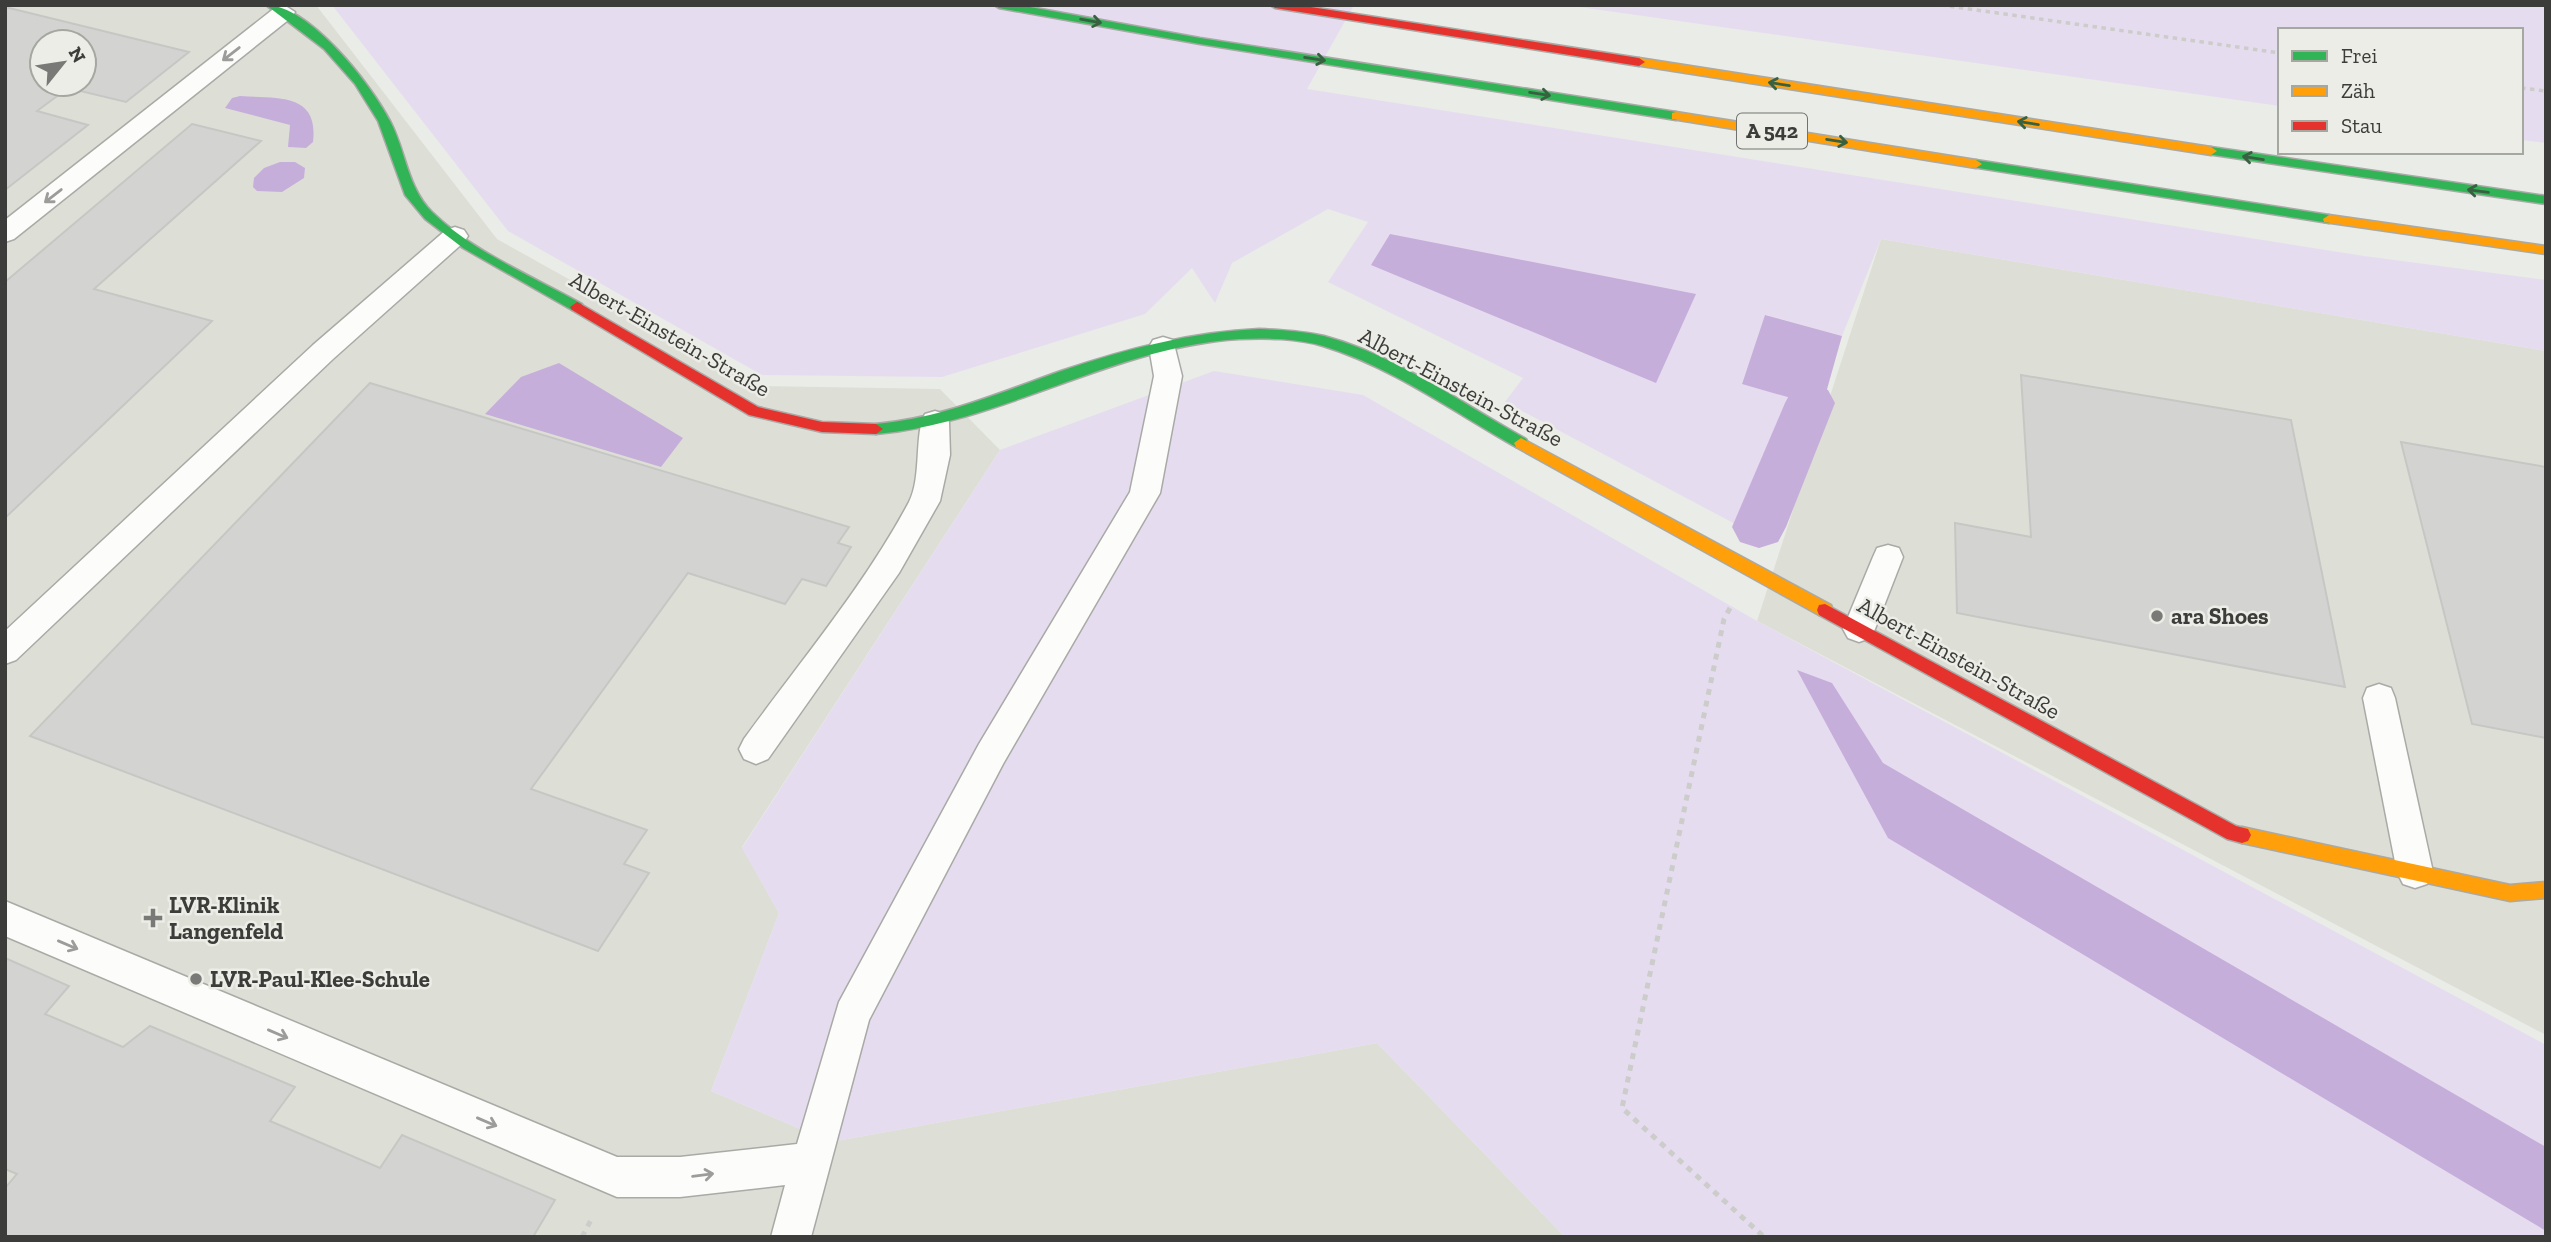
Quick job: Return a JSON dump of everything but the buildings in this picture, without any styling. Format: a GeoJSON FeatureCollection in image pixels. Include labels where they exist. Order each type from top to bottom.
{"type":"FeatureCollection","features":[{"type":"Feature","properties":{"kind":"main road","name":"A 542"},"geometry":{"type":"LineString","coordinates":[[999,5],[1213,43],[2342,221],[2546,250]]}},
{"type":"Feature","properties":{"kind":"main road","name":"A 542"},"geometry":{"type":"LineString","coordinates":[[1275,5],[2361,175],[2546,200]]}},
{"type":"Feature","properties":{"kind":"main road","name":"Albert-Einstein-Straße"},"geometry":{"type":"LineString","coordinates":[[278,9],[308,28],[365,91],[394,141],[412,196],[430,217],[455,236],[754,411],[797,425],[845,432],[899,429],[935,422],[1163,347],[1214,337],[1270,334],[1315,339],[1368,359],[2233,833],[2510,893],[2546,890]]}},
{"type":"Feature","properties":{"kind":"lane"},"geometry":{"type":"LineString","coordinates":[[5,233],[278,9]]}},
{"type":"Feature","properties":{"kind":"lane"},"geometry":{"type":"LineString","coordinates":[[5,652],[323,352],[455,236]]}},
{"type":"Feature","properties":{"kind":"lane"},"geometry":{"type":"LineString","coordinates":[[790,1237],[852,1015],[991,754],[1145,493],[1168,376],[1163,347]]}},
{"type":"Feature","properties":{"kind":"lane"},"geometry":{"type":"LineString","coordinates":[[756,749],[888,564],[925,501],[935,455],[935,422]]}},
{"type":"Feature","properties":{"kind":"lane"},"geometry":{"type":"LineString","coordinates":[[1859,629],[1888,556]]}},
{"type":"Feature","properties":{"kind":"lane"},"geometry":{"type":"LineString","coordinates":[[2379,698],[2415,872]]}},
{"type":"Feature","properties":{"kind":"lane"},"geometry":{"type":"LineString","coordinates":[[5,918],[617,1177],[680,1178],[811,1162]]}},
{"type":"Feature","properties":{"kind":"path"},"geometry":{"type":"LineString","coordinates":[[1941,5],[2278,53]]}},
{"type":"Feature","properties":{"kind":"path"},"geometry":{"type":"LineString","coordinates":[[2523,88],[2546,91]]}},
{"type":"Feature","properties":{"kind":"path"},"geometry":{"type":"LineString","coordinates":[[1753,572],[1724,619],[1622,1108],[1764,1237]]}},
{"type":"Feature","properties":{"kind":"shaded area"},"geometry":{"type":"Polygon","coordinates":[[[5,5],[316,5],[497,239],[760,386],[940,389],[1000,450],[742,847],[779,913],[711,1091],[831,1142],[1377,1043],[1565,1237],[5,1237],[5,5]]]}},
{"type":"Feature","properties":{"kind":"shaded area"},"geometry":{"type":"Polygon","coordinates":[[[332,5],[1354,5],[1307,89],[2364,256],[2546,280],[2546,351],[1881,239],[1842,336],[1766,315],[1742,383],[1794,399],[1739,526],[1505,402],[1523,378],[1328,282],[1368,222],[1328,209],[1232,263],[1215,303],[1192,268],[1145,314],[942,377],[762,375],[508,231],[332,5]]]}},
{"type":"Feature","properties":{"kind":"shaded area"},"geometry":{"type":"Polygon","coordinates":[[[1565,5],[2546,5],[2546,143],[2523,140],[2523,28],[2278,28],[2278,106],[1565,5]]]}},
{"type":"Feature","properties":{"kind":"shaded area"},"geometry":{"type":"Polygon","coordinates":[[[240,96],[281,99],[302,106],[309,114],[313,126],[313,142],[306,148],[288,147],[290,125],[225,108],[232,98],[240,96]]]}},
{"type":"Feature","properties":{"kind":"shaded area"},"geometry":{"type":"Polygon","coordinates":[[[280,162],[295,162],[305,168],[304,178],[282,192],[257,191],[253,187],[254,178],[264,168],[280,162]]]}},
{"type":"Feature","properties":{"kind":"shaded area"},"geometry":{"type":"Polygon","coordinates":[[[1390,234],[1696,294],[1656,383],[1371,265],[1390,234]]]}},
{"type":"Feature","properties":{"kind":"shaded area"},"geometry":{"type":"Polygon","coordinates":[[[1881,239],[2546,351],[2546,1035],[1757,621],[1881,239]]]}},
{"type":"Feature","properties":{"kind":"shaded area"},"geometry":{"type":"Polygon","coordinates":[[[1765,315],[1842,336],[1822,407],[1742,384],[1765,315]]]}},
{"type":"Feature","properties":{"kind":"shaded area"},"geometry":{"type":"Polygon","coordinates":[[[559,363],[683,438],[661,467],[485,414],[521,377],[559,363]]]}},
{"type":"Feature","properties":{"kind":"shaded area"},"geometry":{"type":"Polygon","coordinates":[[[1214,371],[1363,395],[1757,621],[2546,1045],[2546,1237],[1565,1237],[1377,1043],[831,1142],[711,1091],[779,913],[742,848],[1000,450],[1214,371]]]}},
{"type":"Feature","properties":{"kind":"shaded area"},"geometry":{"type":"Polygon","coordinates":[[[1797,670],[1832,683],[1883,763],[2546,1147],[2546,1231],[1888,838],[1797,670]]]}},
{"type":"Feature","properties":{"kind":"waterway"},"geometry":{"type":"LineString","coordinates":[[1759,527],[1810,403]]}},
{"type":"Feature","properties":{"kind":"traffic: fast"},"geometry":{"type":"LineString","coordinates":[[271,5],[310,31],[359,81],[373,100],[394,142],[405,181],[412,195],[429,216],[468,245],[577,307]]}},
{"type":"Feature","properties":{"kind":"traffic: fast"},"geometry":{"type":"LineString","coordinates":[[999,5],[1200,41],[1676,116]]}},
{"type":"Feature","properties":{"kind":"traffic: fast"},"geometry":{"type":"LineString","coordinates":[[2211,151],[2546,200]]}},
{"type":"Feature","properties":{"kind":"traffic: fast"},"geometry":{"type":"LineString","coordinates":[[1976,164],[2329,219]]}},
{"type":"Feature","properties":{"kind":"traffic: fast"},"geometry":{"type":"LineString","coordinates":[[876,429],[948,417],[1063,376],[1158,347],[1226,335],[1259,333],[1292,335],[1348,349],[1424,387],[1521,443]]}},
{"type":"Feature","properties":{"kind":"traffic: slow"},"geometry":{"type":"LineString","coordinates":[[1639,62],[2211,151]]}},
{"type":"Feature","properties":{"kind":"traffic: slow"},"geometry":{"type":"LineString","coordinates":[[1676,116],[1976,164]]}},
{"type":"Feature","properties":{"kind":"traffic: slow"},"geometry":{"type":"LineString","coordinates":[[2329,219],[2546,250]]}},
{"type":"Feature","properties":{"kind":"traffic: slow"},"geometry":{"type":"LineString","coordinates":[[1521,443],[1825,610]]}},
{"type":"Feature","properties":{"kind":"traffic: slow"},"geometry":{"type":"LineString","coordinates":[[2242,835],[2510,893],[2546,890]]}},
{"type":"Feature","properties":{"kind":"traffic: jam"},"geometry":{"type":"LineString","coordinates":[[1275,5],[1639,62]]}},
{"type":"Feature","properties":{"kind":"traffic: jam"},"geometry":{"type":"LineString","coordinates":[[577,307],[754,411],[822,427],[876,429]]}},
{"type":"Feature","properties":{"kind":"traffic: jam"},"geometry":{"type":"LineString","coordinates":[[1825,610],[2233,833],[2242,835]]}},
{"type":"Feature","properties":{"kind":"place","name":"ara Shoes"},"geometry":{"type":"Point","coordinates":[2157,616]}},
{"type":"Feature","properties":{"kind":"place","name":"LVR-Klinik Langenfeld"},"geometry":{"type":"Point","coordinates":[153,918]}},
{"type":"Feature","properties":{"kind":"place","name":"LVR-Paul-Klee-Schule"},"geometry":{"type":"Point","coordinates":[196,979]}}]}
